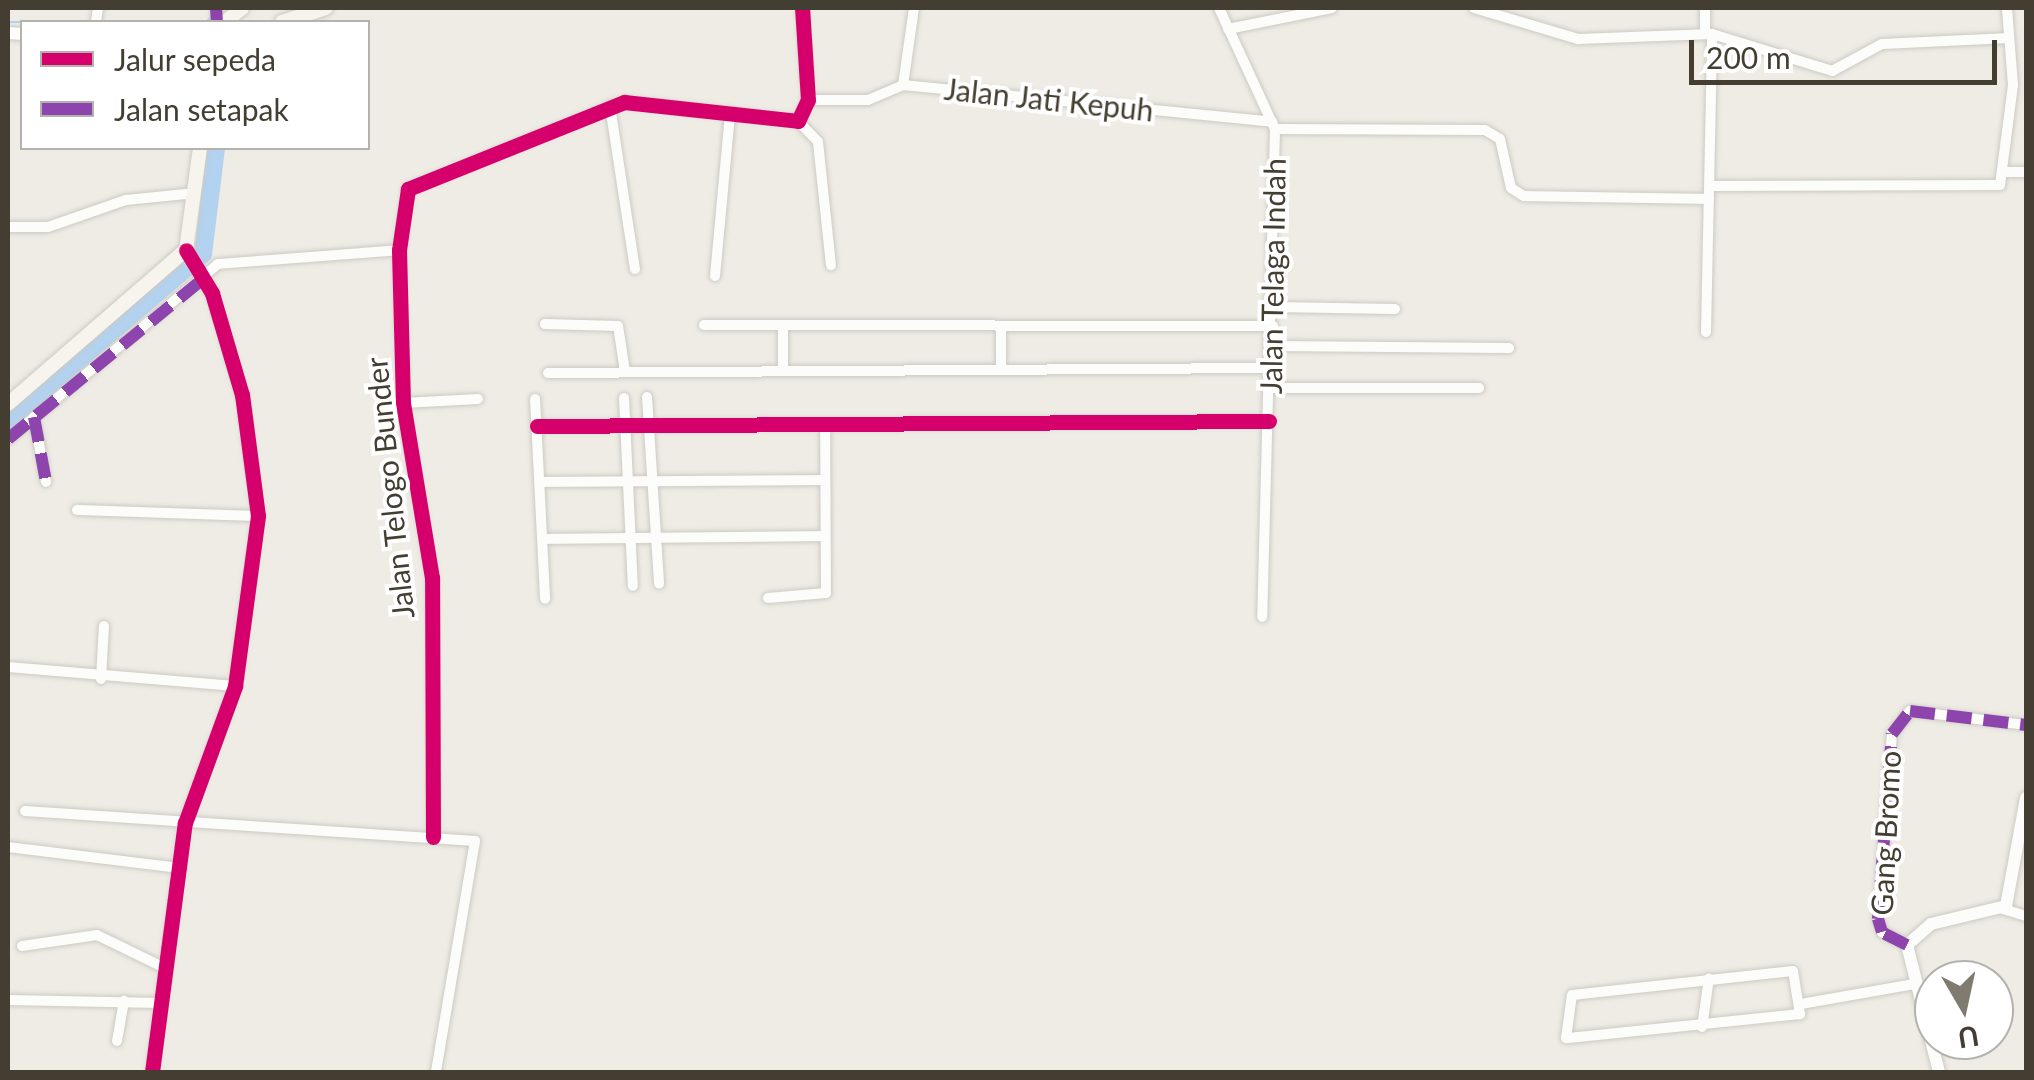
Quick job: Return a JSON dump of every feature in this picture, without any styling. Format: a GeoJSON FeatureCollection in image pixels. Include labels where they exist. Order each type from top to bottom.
{"type":"FeatureCollection","features":[{"type":"Feature","properties":{"kind":"main road"},"geometry":{"type":"LineString","coordinates":[[218,15],[243,8]]}},
{"type":"Feature","properties":{"kind":"main road"},"geometry":{"type":"LineString","coordinates":[[288,20],[326,8]]}},
{"type":"Feature","properties":{"kind":"main road"},"geometry":{"type":"LineString","coordinates":[[8,404],[188,253],[200,150]]}},
{"type":"Feature","properties":{"kind":"street"},"geometry":{"type":"LineString","coordinates":[[798,122],[808,100],[802,8]]}},
{"type":"Feature","properties":{"kind":"street","name":"Jalan Jati Kepuh"},"geometry":{"type":"LineString","coordinates":[[914,8],[903,85],[1274,126],[1490,131],[1500,139],[1511,188],[1524,196],[1709,199]]}},
{"type":"Feature","properties":{"kind":"street","name":"Jalan Telaga Indah"},"geometry":{"type":"LineString","coordinates":[[1218,8],[1274,126],[1278,307],[1272,346],[1262,617]]}},
{"type":"Feature","properties":{"kind":"street"},"geometry":{"type":"LineString","coordinates":[[1228,28],[1331,8]]}},
{"type":"Feature","properties":{"kind":"street"},"geometry":{"type":"LineString","coordinates":[[1474,8],[1578,38],[1708,33],[1832,71],[1882,44],[2010,38]]}},
{"type":"Feature","properties":{"kind":"street"},"geometry":{"type":"LineString","coordinates":[[1704,8],[1712,186],[1706,332]]}},
{"type":"Feature","properties":{"kind":"street"},"geometry":{"type":"LineString","coordinates":[[1712,186],[2000,185],[2004,172],[2010,38],[2007,8]]}},
{"type":"Feature","properties":{"kind":"street"},"geometry":{"type":"LineString","coordinates":[[808,100],[868,100],[903,85]]}},
{"type":"Feature","properties":{"kind":"street","name":"Jalan Telogo Bunder"},"geometry":{"type":"LineString","coordinates":[[433,837],[432,578],[403,403],[399,250],[414,182],[624,102],[730,113]]}},
{"type":"Feature","properties":{"kind":"street"},"geometry":{"type":"LineString","coordinates":[[610,106],[635,269]]}},
{"type":"Feature","properties":{"kind":"street"},"geometry":{"type":"LineString","coordinates":[[715,276],[730,113],[798,122],[818,142],[831,265]]}},
{"type":"Feature","properties":{"kind":"street"},"geometry":{"type":"LineString","coordinates":[[2004,172],[2026,172]]}},
{"type":"Feature","properties":{"kind":"street"},"geometry":{"type":"LineString","coordinates":[[8,227],[48,227],[126,200],[196,193]]}},
{"type":"Feature","properties":{"kind":"street"},"geometry":{"type":"LineString","coordinates":[[8,439],[218,264],[399,250]]}},
{"type":"Feature","properties":{"kind":"street"},"geometry":{"type":"LineString","coordinates":[[152,1072],[185,823],[235,686],[258,516],[242,395],[204,279],[188,253]]}},
{"type":"Feature","properties":{"kind":"street"},"geometry":{"type":"LineString","coordinates":[[1278,307],[1395,309]]}},
{"type":"Feature","properties":{"kind":"street"},"geometry":{"type":"LineString","coordinates":[[545,324],[618,326],[625,371]]}},
{"type":"Feature","properties":{"kind":"street"},"geometry":{"type":"LineString","coordinates":[[704,325],[1274,326]]}},
{"type":"Feature","properties":{"kind":"street"},"geometry":{"type":"LineString","coordinates":[[783,325],[783,370]]}},
{"type":"Feature","properties":{"kind":"street"},"geometry":{"type":"LineString","coordinates":[[1001,326],[1002,370]]}},
{"type":"Feature","properties":{"kind":"street"},"geometry":{"type":"LineString","coordinates":[[1272,346],[1509,348]]}},
{"type":"Feature","properties":{"kind":"street"},"geometry":{"type":"LineString","coordinates":[[548,373],[1271,368]]}},
{"type":"Feature","properties":{"kind":"street"},"geometry":{"type":"LineString","coordinates":[[1270,388],[1479,388]]}},
{"type":"Feature","properties":{"kind":"street"},"geometry":{"type":"LineString","coordinates":[[647,397],[659,584]]}},
{"type":"Feature","properties":{"kind":"street"},"geometry":{"type":"LineString","coordinates":[[624,398],[633,586]]}},
{"type":"Feature","properties":{"kind":"street"},"geometry":{"type":"LineString","coordinates":[[403,403],[478,399]]}},
{"type":"Feature","properties":{"kind":"street"},"geometry":{"type":"LineString","coordinates":[[535,399],[544,599]]}},
{"type":"Feature","properties":{"kind":"street"},"geometry":{"type":"LineString","coordinates":[[34,417],[46,482]]}},
{"type":"Feature","properties":{"kind":"street"},"geometry":{"type":"LineString","coordinates":[[537,426],[1269,421]]}},
{"type":"Feature","properties":{"kind":"street"},"geometry":{"type":"LineString","coordinates":[[768,598],[826,595],[825,424]]}},
{"type":"Feature","properties":{"kind":"street"},"geometry":{"type":"LineString","coordinates":[[541,482],[825,480]]}},
{"type":"Feature","properties":{"kind":"street"},"geometry":{"type":"LineString","coordinates":[[76,510],[258,516]]}},
{"type":"Feature","properties":{"kind":"street"},"geometry":{"type":"LineString","coordinates":[[542,539],[824,536]]}},
{"type":"Feature","properties":{"kind":"street"},"geometry":{"type":"LineString","coordinates":[[101,679],[104,626]]}},
{"type":"Feature","properties":{"kind":"street"},"geometry":{"type":"LineString","coordinates":[[8,668],[101,679],[235,686]]}},
{"type":"Feature","properties":{"kind":"street","name":"Gang Bromo"},"geometry":{"type":"LineString","coordinates":[[1907,945],[1879,926],[1892,734],[1910,711],[2026,725]]}},
{"type":"Feature","properties":{"kind":"street"},"geometry":{"type":"LineString","coordinates":[[2003,909],[2026,798]]}},
{"type":"Feature","properties":{"kind":"street"},"geometry":{"type":"LineString","coordinates":[[24,811],[469,839],[478,852],[436,1072]]}},
{"type":"Feature","properties":{"kind":"street"},"geometry":{"type":"LineString","coordinates":[[8,846],[180,868]]}},
{"type":"Feature","properties":{"kind":"street"},"geometry":{"type":"LineString","coordinates":[[1801,1004],[1914,984],[1907,945],[1931,924],[2003,909],[2026,916]]}},
{"type":"Feature","properties":{"kind":"street"},"geometry":{"type":"LineString","coordinates":[[22,946],[97,935],[165,968]]}},
{"type":"Feature","properties":{"kind":"street"},"geometry":{"type":"LineString","coordinates":[[1792,970],[1801,1004],[1800,1014],[1570,1043],[1568,1000],[1709,978],[1792,970]]}},
{"type":"Feature","properties":{"kind":"street"},"geometry":{"type":"LineString","coordinates":[[1702,1028],[1709,978]]}},
{"type":"Feature","properties":{"kind":"street"},"geometry":{"type":"LineString","coordinates":[[8,1000],[160,1003]]}},
{"type":"Feature","properties":{"kind":"street"},"geometry":{"type":"LineString","coordinates":[[117,1041],[124,1001]]}},
{"type":"Feature","properties":{"kind":"waterway"},"geometry":{"type":"LineString","coordinates":[[208,20],[212,16]]}},
{"type":"Feature","properties":{"kind":"waterway"},"geometry":{"type":"LineString","coordinates":[[8,22],[20,22]]}},
{"type":"Feature","properties":{"kind":"waterway"},"geometry":{"type":"LineString","coordinates":[[8,421],[203,254],[216,150]]}},
{"type":"Feature","properties":{"kind":"marked path"},"geometry":{"type":"LineString","coordinates":[[216,8],[217,20]]}},
{"type":"Feature","properties":{"kind":"marked path"},"geometry":{"type":"LineString","coordinates":[[8,439],[203,279]]}},
{"type":"Feature","properties":{"kind":"marked path"},"geometry":{"type":"LineString","coordinates":[[34,417],[46,482]]}},
{"type":"Feature","properties":{"kind":"marked path"},"geometry":{"type":"LineString","coordinates":[[1907,945],[1882,932],[1878,919],[1892,734],[1910,711],[2026,725]]}},
{"type":"Feature","properties":{"kind":"cycle path"},"geometry":{"type":"LineString","coordinates":[[433,837],[432,578],[403,403],[399,250],[408,189],[624,102],[798,121],[808,100],[802,8]]}},
{"type":"Feature","properties":{"kind":"cycle path"},"geometry":{"type":"LineString","coordinates":[[152,1072],[185,823],[235,686],[258,516],[242,395],[212,293],[186,250]]}},
{"type":"Feature","properties":{"kind":"cycle path"},"geometry":{"type":"LineString","coordinates":[[537,426],[1269,421]]}}]}
